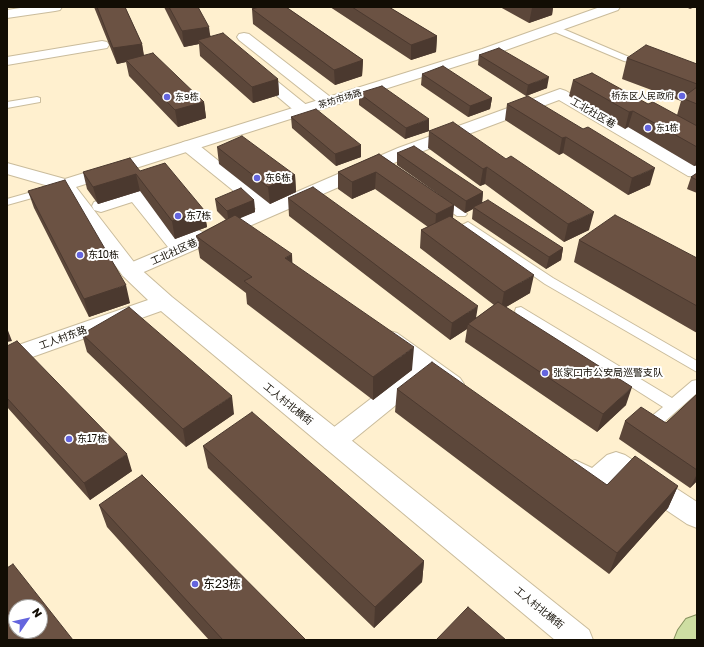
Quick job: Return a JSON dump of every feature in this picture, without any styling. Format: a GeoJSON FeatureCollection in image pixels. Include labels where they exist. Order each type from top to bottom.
{"type":"FeatureCollection","features":[{"type":"Feature","properties":{"kind":"highway"},"geometry":{"type":"LineString","coordinates":[[689,640],[697,629]]}},
{"type":"Feature","properties":{"kind":"street"},"geometry":{"type":"LineString","coordinates":[[9,10],[55,7]]}},
{"type":"Feature","properties":{"kind":"street","name":"茶坊市场路"},"geometry":{"type":"LineString","coordinates":[[65,185],[487,52],[613,7]]}},
{"type":"Feature","properties":{"kind":"street"},"geometry":{"type":"LineString","coordinates":[[244,37],[327,102]]}},
{"type":"Feature","properties":{"kind":"street"},"geometry":{"type":"LineString","coordinates":[[7,61],[102,45]]}},
{"type":"Feature","properties":{"kind":"street"},"geometry":{"type":"LineString","coordinates":[[244,62],[305,109],[325,122]]}},
{"type":"Feature","properties":{"kind":"street","name":"工北社区巷"},"geometry":{"type":"LineString","coordinates":[[130,271],[212,228],[269,210],[307,194],[388,164],[455,133],[560,94],[694,172],[697,170]]}},
{"type":"Feature","properties":{"kind":"street"},"geometry":{"type":"LineString","coordinates":[[455,133],[472,145]]}},
{"type":"Feature","properties":{"kind":"street"},"geometry":{"type":"LineString","coordinates":[[189,146],[269,210]]}},
{"type":"Feature","properties":{"kind":"street"},"geometry":{"type":"LineString","coordinates":[[7,168],[65,185]]}},
{"type":"Feature","properties":{"kind":"street","name":"工人村北横街"},"geometry":{"type":"LineString","coordinates":[[65,185],[130,271],[164,302],[578,640]]}},
{"type":"Feature","properties":{"kind":"street"},"geometry":{"type":"LineString","coordinates":[[307,194],[326,208]]}},
{"type":"Feature","properties":{"kind":"street"},"geometry":{"type":"LineString","coordinates":[[101,206],[136,195],[173,242],[212,228]]}},
{"type":"Feature","properties":{"kind":"street","name":"工人村东路"},"geometry":{"type":"LineString","coordinates":[[7,358],[164,302]]}},
{"type":"Feature","properties":{"kind":"street"},"geometry":{"type":"LineString","coordinates":[[369,325],[472,398]]}},
{"type":"Feature","properties":{"kind":"street"},"geometry":{"type":"LineString","coordinates":[[334,441],[427,367]]}},
{"type":"Feature","properties":{"kind":"street"},"geometry":{"type":"LineString","coordinates":[[555,456],[593,483],[616,462],[697,516]]}},
{"type":"Feature","properties":{"kind":"lane"},"geometry":{"type":"LineString","coordinates":[[553,28],[627,59],[650,63]]}},
{"type":"Feature","properties":{"kind":"lane"},"geometry":{"type":"LineString","coordinates":[[7,105],[37,100]]}},
{"type":"Feature","properties":{"kind":"lane"},"geometry":{"type":"LineString","coordinates":[[7,202],[65,185]]}},
{"type":"Feature","properties":{"kind":"lane"},"geometry":{"type":"LineString","coordinates":[[430,192],[464,219],[549,281],[697,367]]}},
{"type":"Feature","properties":{"kind":"lane"},"geometry":{"type":"LineString","coordinates":[[521,311],[673,406]]}},
{"type":"Feature","properties":{"kind":"lane"},"geometry":{"type":"LineString","coordinates":[[657,420],[697,385]]}},
{"type":"Feature","properties":{"kind":"building"},"geometry":{"type":"Polygon","coordinates":[[[97,7],[125,7],[142,44],[113,48],[97,7]]]}},
{"type":"Feature","properties":{"kind":"building"},"geometry":{"type":"Polygon","coordinates":[[[169,7],[198,7],[209,27],[182,31],[169,7]]]}},
{"type":"Feature","properties":{"kind":"building"},"geometry":{"type":"Polygon","coordinates":[[[259,7],[286,7],[363,60],[334,70],[252,9],[259,7]]]}},
{"type":"Feature","properties":{"kind":"building"},"geometry":{"type":"Polygon","coordinates":[[[352,7],[389,7],[437,36],[411,45],[352,7]]]}},
{"type":"Feature","properties":{"kind":"building"},"geometry":{"type":"Polygon","coordinates":[[[223,33],[278,79],[252,87],[198,40],[223,33]]]}},
{"type":"Feature","properties":{"kind":"building"},"geometry":{"type":"Polygon","coordinates":[[[646,45],[697,64],[697,84],[627,58],[646,45]]]}},
{"type":"Feature","properties":{"kind":"building"},"geometry":{"type":"Polygon","coordinates":[[[499,48],[549,77],[528,85],[479,55],[499,48]]]}},
{"type":"Feature","properties":{"kind":"building"},"geometry":{"type":"Polygon","coordinates":[[[153,53],[204,102],[175,110],[126,60],[153,53]]]}},
{"type":"Feature","properties":{"kind":"building"},"geometry":{"type":"Polygon","coordinates":[[[443,66],[492,98],[470,106],[422,74],[443,66]]]}},
{"type":"Feature","properties":{"kind":"building"},"geometry":{"type":"Polygon","coordinates":[[[592,73],[648,104],[653,102],[697,126],[697,147],[633,111],[629,112],[573,80],[592,73]]]}},
{"type":"Feature","properties":{"kind":"building"},"geometry":{"type":"Polygon","coordinates":[[[382,86],[429,119],[406,128],[359,93],[382,86]]]}},
{"type":"Feature","properties":{"kind":"building"},"geometry":{"type":"Polygon","coordinates":[[[697,87],[697,104],[682,98],[697,87]]]}},
{"type":"Feature","properties":{"kind":"building"},"geometry":{"type":"Polygon","coordinates":[[[528,96],[583,129],[588,127],[655,168],[632,178],[566,137],[562,138],[507,104],[528,96]]]}},
{"type":"Feature","properties":{"kind":"building"},"geometry":{"type":"Polygon","coordinates":[[[316,109],[361,145],[335,154],[291,117],[316,109]]]}},
{"type":"Feature","properties":{"kind":"building"},"geometry":{"type":"Polygon","coordinates":[[[453,122],[506,159],[511,156],[594,212],[568,224],[487,167],[483,169],[429,131],[453,122]]]}},
{"type":"Feature","properties":{"kind":"building"},"geometry":{"type":"Polygon","coordinates":[[[242,136],[295,175],[268,187],[217,147],[242,136]]]}},
{"type":"Feature","properties":{"kind":"building"},"geometry":{"type":"Polygon","coordinates":[[[414,146],[483,192],[466,201],[397,153],[414,146]]]}},
{"type":"Feature","properties":{"kind":"building"},"geometry":{"type":"Polygon","coordinates":[[[379,154],[454,205],[436,214],[376,172],[352,182],[338,172],[379,154]]]}},
{"type":"Feature","properties":{"kind":"building"},"geometry":{"type":"Polygon","coordinates":[[[130,158],[140,171],[165,163],[204,210],[172,221],[136,174],[93,187],[83,172],[130,158]]]}},
{"type":"Feature","properties":{"kind":"building"},"geometry":{"type":"Polygon","coordinates":[[[697,173],[697,180],[691,177],[697,173]]]}},
{"type":"Feature","properties":{"kind":"building","name":"东10栋"},"geometry":{"type":"Polygon","coordinates":[[[65,180],[126,285],[84,299],[28,191],[65,180]]]}},
{"type":"Feature","properties":{"kind":"building"},"geometry":{"type":"Polygon","coordinates":[[[313,187],[478,306],[452,323],[288,198],[313,187]]]}},
{"type":"Feature","properties":{"kind":"building"},"geometry":{"type":"Polygon","coordinates":[[[241,188],[254,200],[227,211],[215,199],[241,188]]]}},
{"type":"Feature","properties":{"kind":"building"},"geometry":{"type":"Polygon","coordinates":[[[488,200],[563,248],[549,257],[473,207],[488,200]]]}},
{"type":"Feature","properties":{"kind":"building"},"geometry":{"type":"Polygon","coordinates":[[[235,215],[292,254],[285,258],[414,347],[373,377],[244,281],[252,277],[196,236],[235,215]]]}},
{"type":"Feature","properties":{"kind":"building"},"geometry":{"type":"Polygon","coordinates":[[[615,215],[697,258],[697,306],[579,240],[615,215]]]}},
{"type":"Feature","properties":{"kind":"building"},"geometry":{"type":"Polygon","coordinates":[[[450,216],[534,275],[504,292],[421,230],[450,216]]]}},
{"type":"Feature","properties":{"kind":"building"},"geometry":{"type":"Polygon","coordinates":[[[498,302],[632,387],[603,414],[468,324],[498,302]]]}},
{"type":"Feature","properties":{"kind":"building"},"geometry":{"type":"Polygon","coordinates":[[[129,307],[232,396],[183,429],[82,334],[129,307]]]}},
{"type":"Feature","properties":{"kind":"building","name":"东17栋"},"geometry":{"type":"Polygon","coordinates":[[[17,341],[127,454],[84,483],[7,398],[7,346],[17,341]]]}},
{"type":"Feature","properties":{"kind":"building"},"geometry":{"type":"Polygon","coordinates":[[[432,362],[607,485],[635,456],[678,486],[617,553],[397,389],[432,362]]]}},
{"type":"Feature","properties":{"kind":"building"},"geometry":{"type":"Polygon","coordinates":[[[697,394],[697,470],[625,421],[641,407],[666,423],[697,394]]]}},
{"type":"Feature","properties":{"kind":"building"},"geometry":{"type":"Polygon","coordinates":[[[252,412],[424,561],[375,607],[203,446],[252,412]]]}},
{"type":"Feature","properties":{"kind":"building","name":"东23栋"},"geometry":{"type":"Polygon","coordinates":[[[142,475],[306,640],[223,640],[99,505],[142,475]]]}},
{"type":"Feature","properties":{"kind":"building"},"geometry":{"type":"Polygon","coordinates":[[[13,564],[41,599],[8,599],[8,639],[48,639],[48,608],[73,640],[7,640],[7,568],[13,564]]]}},
{"type":"Feature","properties":{"kind":"building"},"geometry":{"type":"Polygon","coordinates":[[[468,607],[506,640],[436,640],[468,607]]]}},
{"type":"Feature","properties":{"kind":"place","name":"桥东区人民政府"},"geometry":{"type":"Point","coordinates":[682,96]}},
{"type":"Feature","properties":{"kind":"place","name":"东9栋"},"geometry":{"type":"Point","coordinates":[167,97]}},
{"type":"Feature","properties":{"kind":"place","name":"东1栋"},"geometry":{"type":"Point","coordinates":[648,128]}},
{"type":"Feature","properties":{"kind":"place","name":"东6栋"},"geometry":{"type":"Point","coordinates":[257,178]}},
{"type":"Feature","properties":{"kind":"place","name":"东7栋"},"geometry":{"type":"Point","coordinates":[178,216]}},
{"type":"Feature","properties":{"kind":"place","name":"东10栋"},"geometry":{"type":"Point","coordinates":[80,255]}},
{"type":"Feature","properties":{"kind":"place","name":"张家口市公安局巡警支队"},"geometry":{"type":"Point","coordinates":[545,373]}},
{"type":"Feature","properties":{"kind":"place","name":"东17栋"},"geometry":{"type":"Point","coordinates":[69,439]}},
{"type":"Feature","properties":{"kind":"place","name":"东23栋"},"geometry":{"type":"Point","coordinates":[195,584]}}]}
